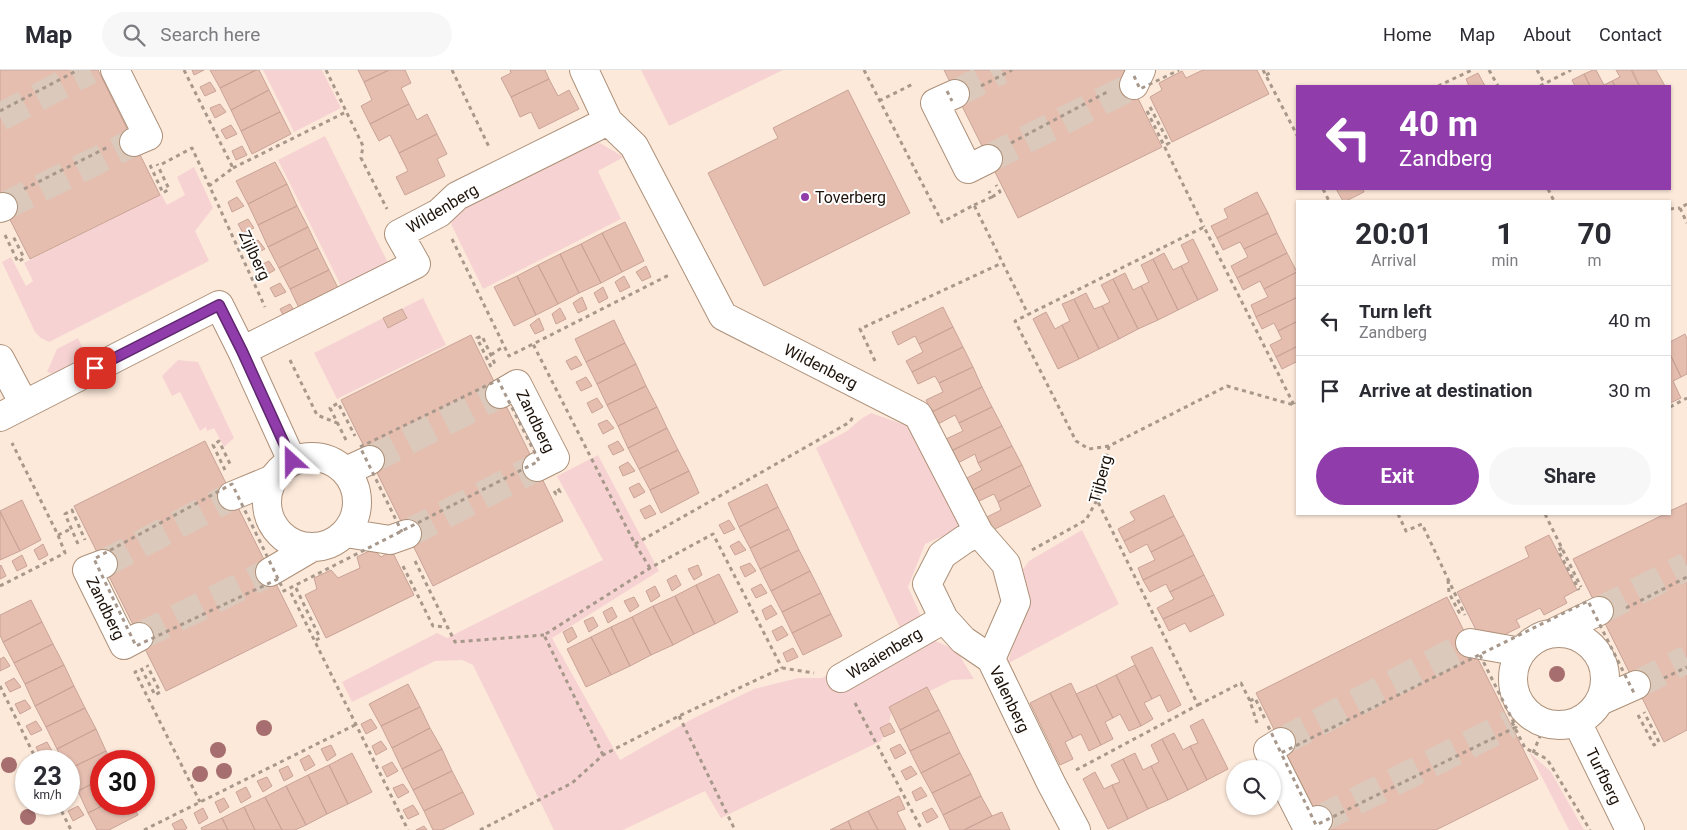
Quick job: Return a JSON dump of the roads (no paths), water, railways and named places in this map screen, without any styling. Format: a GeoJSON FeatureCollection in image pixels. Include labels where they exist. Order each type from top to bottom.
{"type":"FeatureCollection","features":[{"type":"Feature","properties":{"kind":"street"},"geometry":{"type":"LineString","coordinates":[[115,70],[148,136],[122,144]]}},
{"type":"Feature","properties":{"kind":"street"},"geometry":{"type":"LineString","coordinates":[[584,70],[608,122]]}},
{"type":"Feature","properties":{"kind":"street"},"geometry":{"type":"LineString","coordinates":[[958,96],[935,103],[968,169],[998,152]]}},
{"type":"Feature","properties":{"kind":"street","name":"Wildenberg"},"geometry":{"type":"LineString","coordinates":[[242,351],[416,264],[399,234],[439,213],[457,196],[608,122],[634,146],[723,316],[918,415],[979,533]]}},
{"type":"Feature","properties":{"kind":"street"},"geometry":{"type":"LineString","coordinates":[[4,427],[24,404],[219,305],[242,351],[282,470]]}},
{"type":"Feature","properties":{"kind":"street"},"geometry":{"type":"LineString","coordinates":[[0,358],[24,404]]}},
{"type":"Feature","properties":{"kind":"street","name":"Zandberg"},"geometry":{"type":"LineString","coordinates":[[502,388],[518,384],[555,458],[537,467]]}},
{"type":"Feature","properties":{"kind":"street"},"geometry":{"type":"LineString","coordinates":[[236,490],[282,470],[306,457],[321,457],[335,462],[359,461],[354,482],[357,509],[353,522],[346,533],[336,541],[324,546],[311,548],[296,545],[282,536],[272,524],[267,509],[267,494],[282,470]]}},
{"type":"Feature","properties":{"kind":"street"},"geometry":{"type":"LineString","coordinates":[[346,533],[398,536]]}},
{"type":"Feature","properties":{"kind":"street"},"geometry":{"type":"LineString","coordinates":[[979,533],[965,539],[942,556],[927,584],[944,619],[963,640],[991,659]]}},
{"type":"Feature","properties":{"kind":"street","name":"Valenberg"},"geometry":{"type":"LineString","coordinates":[[979,533],[1006,564],[1016,602],[991,659],[1076,830]]}},
{"type":"Feature","properties":{"kind":"street"},"geometry":{"type":"LineString","coordinates":[[280,576],[311,548]]}},
{"type":"Feature","properties":{"kind":"street","name":"Zandberg"},"geometry":{"type":"LineString","coordinates":[[93,557],[87,570],[124,645],[138,648]]}},
{"type":"Feature","properties":{"kind":"street"},"geometry":{"type":"LineString","coordinates":[[1556,632],[1583,639],[1594,648],[1601,659],[1605,673],[1605,687],[1600,700],[1590,713],[1577,722],[1554,725],[1524,721],[1520,704],[1514,692],[1512,678],[1514,665],[1521,652],[1530,642],[1556,632],[1593,609]]}},
{"type":"Feature","properties":{"kind":"street","name":"Waaienberg"},"geometry":{"type":"LineString","coordinates":[[841,678],[944,619]]}},
{"type":"Feature","properties":{"kind":"street"},"geometry":{"type":"LineString","coordinates":[[1476,648],[1521,652]]}},
{"type":"Feature","properties":{"kind":"street"},"geometry":{"type":"LineString","coordinates":[[1600,700],[1635,694]]}},
{"type":"Feature","properties":{"kind":"street","name":"Turfberg"},"geometry":{"type":"LineString","coordinates":[[1577,722],[1630,830]]}},
{"type":"Feature","properties":{"kind":"street"},"geometry":{"type":"LineString","coordinates":[[1276,740],[1268,750],[1306,826],[1318,820]]}},
{"type":"Feature","properties":{"kind":"tunnel"},"geometry":{"type":"LineString","coordinates":[[0,117],[90,70]]}},
{"type":"Feature","properties":{"kind":"tunnel"},"geometry":{"type":"LineString","coordinates":[[955,94],[1001,70]]}},
{"type":"Feature","properties":{"kind":"tunnel"},"geometry":{"type":"LineString","coordinates":[[988,159],[1134,85]]}},
{"type":"Feature","properties":{"kind":"tunnel"},"geometry":{"type":"LineString","coordinates":[[3,207],[134,142]]}},
{"type":"Feature","properties":{"kind":"tunnel"},"geometry":{"type":"LineString","coordinates":[[370,460],[500,394]]}},
{"type":"Feature","properties":{"kind":"tunnel"},"geometry":{"type":"LineString","coordinates":[[407,534],[537,467]]}},
{"type":"Feature","properties":{"kind":"tunnel"},"geometry":{"type":"LineString","coordinates":[[103,564],[232,496]]}},
{"type":"Feature","properties":{"kind":"tunnel"},"geometry":{"type":"LineString","coordinates":[[1599,611],[1687,566]]}},
{"type":"Feature","properties":{"kind":"tunnel"},"geometry":{"type":"LineString","coordinates":[[139,637],[270,572]]}},
{"type":"Feature","properties":{"kind":"tunnel"},"geometry":{"type":"LineString","coordinates":[[1281,742],[1470,643]]}},
{"type":"Feature","properties":{"kind":"tunnel"},"geometry":{"type":"LineString","coordinates":[[1636,685],[1687,659]]}},
{"type":"Feature","properties":{"kind":"tunnel"},"geometry":{"type":"LineString","coordinates":[[1318,820],[1510,724]]}},
{"type":"Feature","properties":{"kind":"place","name":"Toverberg"},"geometry":{"type":"Point","coordinates":[805,197]}}]}
